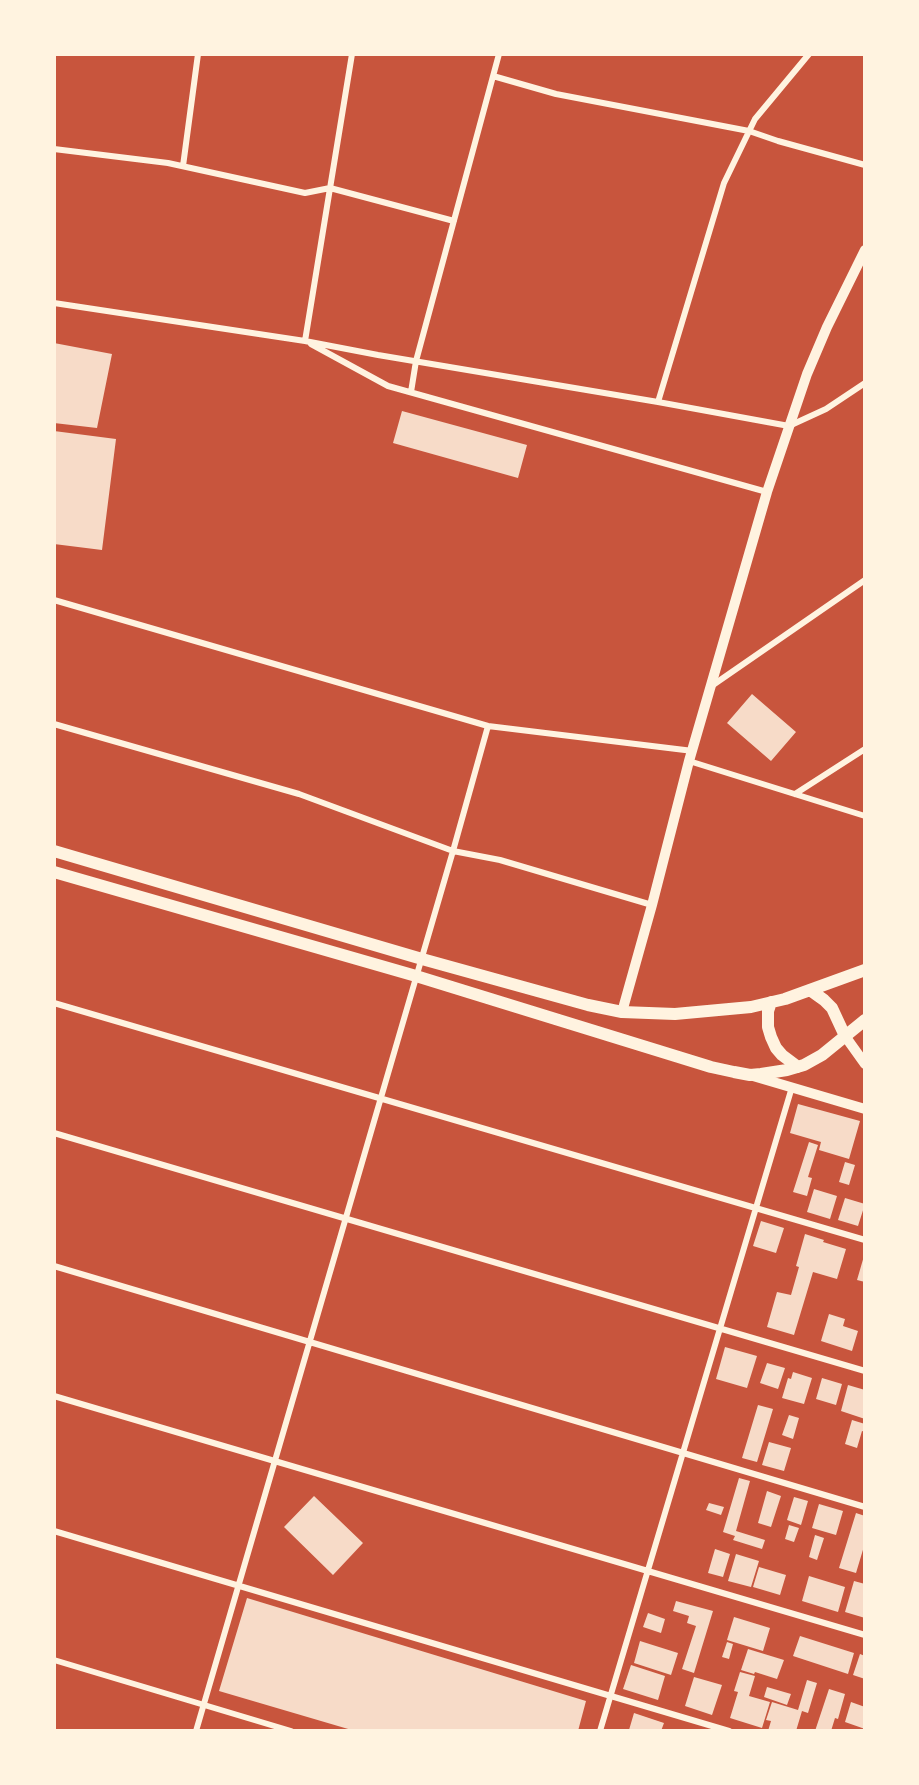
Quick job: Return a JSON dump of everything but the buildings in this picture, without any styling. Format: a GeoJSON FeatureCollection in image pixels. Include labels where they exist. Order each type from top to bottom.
{"type":"FeatureCollection","features":[{"type":"Feature","properties":{"kind":"main road"},"geometry":{"type":"LineString","coordinates":[[54,851],[422,959],[588,1005],[622,1012],[675,1014],[751,1007],[810,990],[865,970]]}},
{"type":"Feature","properties":{"kind":"main road"},"geometry":{"type":"LineString","coordinates":[[54,872],[417,976],[711,1067],[750,1075],[798,1067],[822,1055],[865,1020]]}},
{"type":"Feature","properties":{"kind":"main road"},"geometry":{"type":"LineString","coordinates":[[810,990],[818,994],[832,1008],[845,1036]]}},
{"type":"Feature","properties":{"kind":"main road"},"geometry":{"type":"LineString","coordinates":[[771,1002],[768,1011],[768,1027],[771,1037],[782,1055],[798,1067]]}},
{"type":"Feature","properties":{"kind":"street"},"geometry":{"type":"LineString","coordinates":[[183,166],[198,54]]}},
{"type":"Feature","properties":{"kind":"street"},"geometry":{"type":"LineString","coordinates":[[305,341],[352,54]]}},
{"type":"Feature","properties":{"kind":"street"},"geometry":{"type":"LineString","coordinates":[[411,392],[416,362],[499,54]]}},
{"type":"Feature","properties":{"kind":"street"},"geometry":{"type":"LineString","coordinates":[[658,402],[724,183],[755,119],[809,54]]}},
{"type":"Feature","properties":{"kind":"street"},"geometry":{"type":"LineString","coordinates":[[493,76],[556,94],[749,132],[865,165]]}},
{"type":"Feature","properties":{"kind":"street"},"geometry":{"type":"LineString","coordinates":[[54,148],[183,166],[305,193],[330,188],[454,221]]}},
{"type":"Feature","properties":{"kind":"street"},"geometry":{"type":"LineString","coordinates":[[622,1012],[691,756],[767,492],[807,374],[826,327],[865,250]]}},
{"type":"Feature","properties":{"kind":"street"},"geometry":{"type":"LineString","coordinates":[[54,303],[305,341],[789,426],[826,410],[865,383]]}},
{"type":"Feature","properties":{"kind":"street"},"geometry":{"type":"LineString","coordinates":[[305,341],[388,386],[767,492]]}},
{"type":"Feature","properties":{"kind":"street"},"geometry":{"type":"LineString","coordinates":[[712,686],[865,580]]}},
{"type":"Feature","properties":{"kind":"street"},"geometry":{"type":"LineString","coordinates":[[54,600],[488,726],[691,756],[795,794],[865,816]]}},
{"type":"Feature","properties":{"kind":"street"},"geometry":{"type":"LineString","coordinates":[[54,724],[299,794],[453,851],[500,860],[652,905]]}},
{"type":"Feature","properties":{"kind":"street"},"geometry":{"type":"LineString","coordinates":[[196,1731],[488,726]]}},
{"type":"Feature","properties":{"kind":"street"},"geometry":{"type":"LineString","coordinates":[[795,794],[865,749]]}},
{"type":"Feature","properties":{"kind":"street"},"geometry":{"type":"LineString","coordinates":[[54,1003],[865,1240]]}},
{"type":"Feature","properties":{"kind":"street"},"geometry":{"type":"LineString","coordinates":[[845,1036],[865,1064]]}},
{"type":"Feature","properties":{"kind":"street"},"geometry":{"type":"LineString","coordinates":[[750,1075],[865,1109]]}},
{"type":"Feature","properties":{"kind":"street"},"geometry":{"type":"LineString","coordinates":[[600,1731],[792,1087]]}},
{"type":"Feature","properties":{"kind":"street"},"geometry":{"type":"LineString","coordinates":[[54,1133],[865,1371]]}},
{"type":"Feature","properties":{"kind":"street"},"geometry":{"type":"LineString","coordinates":[[54,1266],[865,1507]]}},
{"type":"Feature","properties":{"kind":"street"},"geometry":{"type":"LineString","coordinates":[[54,1396],[865,1635]]}},
{"type":"Feature","properties":{"kind":"street"},"geometry":{"type":"LineString","coordinates":[[54,1531],[729,1731]]}},
{"type":"Feature","properties":{"kind":"street"},"geometry":{"type":"LineString","coordinates":[[54,1660],[291,1731]]}}]}
